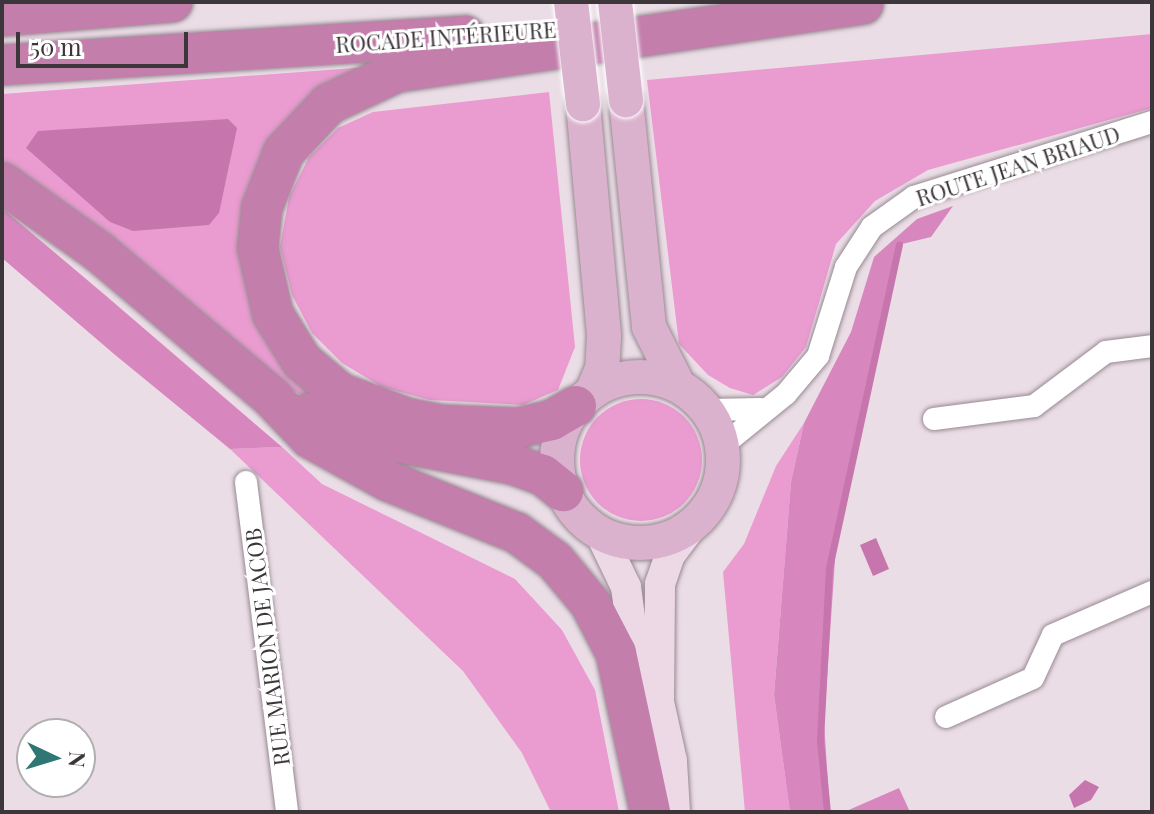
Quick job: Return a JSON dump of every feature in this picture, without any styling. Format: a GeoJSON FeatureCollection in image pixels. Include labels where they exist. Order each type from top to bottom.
{"type":"FeatureCollection","features":[{"type":"Feature","properties":{"kind":"highway"},"geometry":{"type":"LineString","coordinates":[[2,16],[172,2]]}},
{"type":"Feature","properties":{"kind":"highway"},"geometry":{"type":"LineString","coordinates":[[584,399],[552,420],[518,428],[441,425],[397,416],[340,393],[302,361],[273,314],[258,248],[262,208],[284,152],[329,104],[397,72],[876,3]]}},
{"type":"Feature","properties":{"kind":"highway","name":"ROCADE INTÉRIEURE"},"geometry":{"type":"LineString","coordinates":[[2,65],[378,43],[876,3]]}},
{"type":"Feature","properties":{"kind":"highway"},"geometry":{"type":"LineString","coordinates":[[2,183],[100,253],[271,397],[310,438],[345,460],[517,533],[555,561],[590,603],[616,653],[652,812]]}},
{"type":"Feature","properties":{"kind":"highway"},"geometry":{"type":"LineString","coordinates":[[271,397],[351,433],[512,464],[543,475],[563,491]]}},
{"type":"Feature","properties":{"kind":"main road"},"geometry":{"type":"LineString","coordinates":[[571,2],[604,336],[602,369],[558,447],[563,491],[578,515],[600,533],[626,587],[652,812]]}},
{"type":"Feature","properties":{"kind":"main road"},"geometry":{"type":"LineString","coordinates":[[615,2],[649,327],[678,385],[708,410],[722,446],[721,481],[710,507],[670,555],[660,584],[659,702],[672,761],[675,812]]}},
{"type":"Feature","properties":{"kind":"main road"},"geometry":{"type":"LineString","coordinates":[[584,399],[634,377],[678,385]]}},
{"type":"Feature","properties":{"kind":"main road"},"geometry":{"type":"LineString","coordinates":[[600,533],[647,543],[691,527]]}},
{"type":"Feature","properties":{"kind":"street","name":"ROUTE JEAN BRIAUD"},"geometry":{"type":"LineString","coordinates":[[722,446],[761,409],[786,394],[818,356],[846,267],[872,227],[914,197],[1152,122]]}},
{"type":"Feature","properties":{"kind":"street"},"geometry":{"type":"LineString","coordinates":[[934,419],[1034,406],[1106,352],[1152,346]]}},
{"type":"Feature","properties":{"kind":"street"},"geometry":{"type":"LineString","coordinates":[[708,410],[761,409]]}},
{"type":"Feature","properties":{"kind":"street","name":"RUE MARION DE JACOB"},"geometry":{"type":"LineString","coordinates":[[246,482],[287,812]]}},
{"type":"Feature","properties":{"kind":"street"},"geometry":{"type":"LineString","coordinates":[[946,717],[1033,678],[1053,635],[1152,592]]}},
{"type":"Feature","properties":{"kind":"shaded area"},"geometry":{"type":"Polygon","coordinates":[[[1152,34],[1152,108],[928,170],[875,201],[836,244],[806,347],[782,377],[753,395],[730,388],[708,375],[679,344],[647,80],[1152,34]]]}},
{"type":"Feature","properties":{"kind":"shaded area"},"geometry":{"type":"Polygon","coordinates":[[[368,67],[330,87],[245,262],[363,426],[292,390],[2,167],[2,94],[368,67]]]}},
{"type":"Feature","properties":{"kind":"shaded area"},"geometry":{"type":"Polygon","coordinates":[[[549,92],[575,347],[558,390],[523,405],[430,400],[382,387],[342,363],[312,333],[292,295],[280,247],[289,197],[309,157],[338,128],[373,112],[549,92]]]}},
{"type":"Feature","properties":{"kind":"shaded area"},"geometry":{"type":"Polygon","coordinates":[[[228,119],[237,128],[219,213],[209,225],[133,231],[110,222],[26,148],[38,131],[228,119]]]}},
{"type":"Feature","properties":{"kind":"shaded area"},"geometry":{"type":"Polygon","coordinates":[[[953,206],[931,237],[902,244],[836,545],[824,723],[830,812],[790,812],[774,695],[791,482],[804,423],[851,332],[874,257],[917,219],[953,206]]]}},
{"type":"Feature","properties":{"kind":"shaded area"},"geometry":{"type":"Polygon","coordinates":[[[2,208],[282,447],[230,449],[114,354],[2,258],[2,208]]]}},
{"type":"Feature","properties":{"kind":"shaded area"},"geometry":{"type":"Polygon","coordinates":[[[641,399],[664,404],[684,417],[697,437],[702,460],[697,483],[684,503],[664,516],[641,521],[618,516],[598,503],[585,483],[580,460],[585,437],[598,417],[618,404],[641,399]]]}},
{"type":"Feature","properties":{"kind":"shaded area"},"geometry":{"type":"Polygon","coordinates":[[[804,423],[791,482],[774,695],[790,812],[745,812],[723,572],[744,544],[776,466],[804,423]]]}},
{"type":"Feature","properties":{"kind":"shaded area"},"geometry":{"type":"Polygon","coordinates":[[[282,447],[322,484],[515,579],[562,630],[595,690],[619,812],[551,812],[522,753],[463,671],[230,449],[282,447]]]}},
{"type":"Feature","properties":{"kind":"shaded area"},"geometry":{"type":"Polygon","coordinates":[[[876,538],[889,569],[873,576],[860,545],[876,538]]]}},
{"type":"Feature","properties":{"kind":"shaded area"},"geometry":{"type":"Polygon","coordinates":[[[1085,780],[1099,787],[1091,800],[1074,808],[1069,795],[1085,780]]]}},
{"type":"Feature","properties":{"kind":"shaded area"},"geometry":{"type":"Polygon","coordinates":[[[899,788],[910,812],[844,812],[899,788]]]}},
{"type":"Feature","properties":{"kind":"waterway"},"geometry":{"type":"LineString","coordinates":[[827,812],[820,740],[829,568],[899,244]]}}]}
